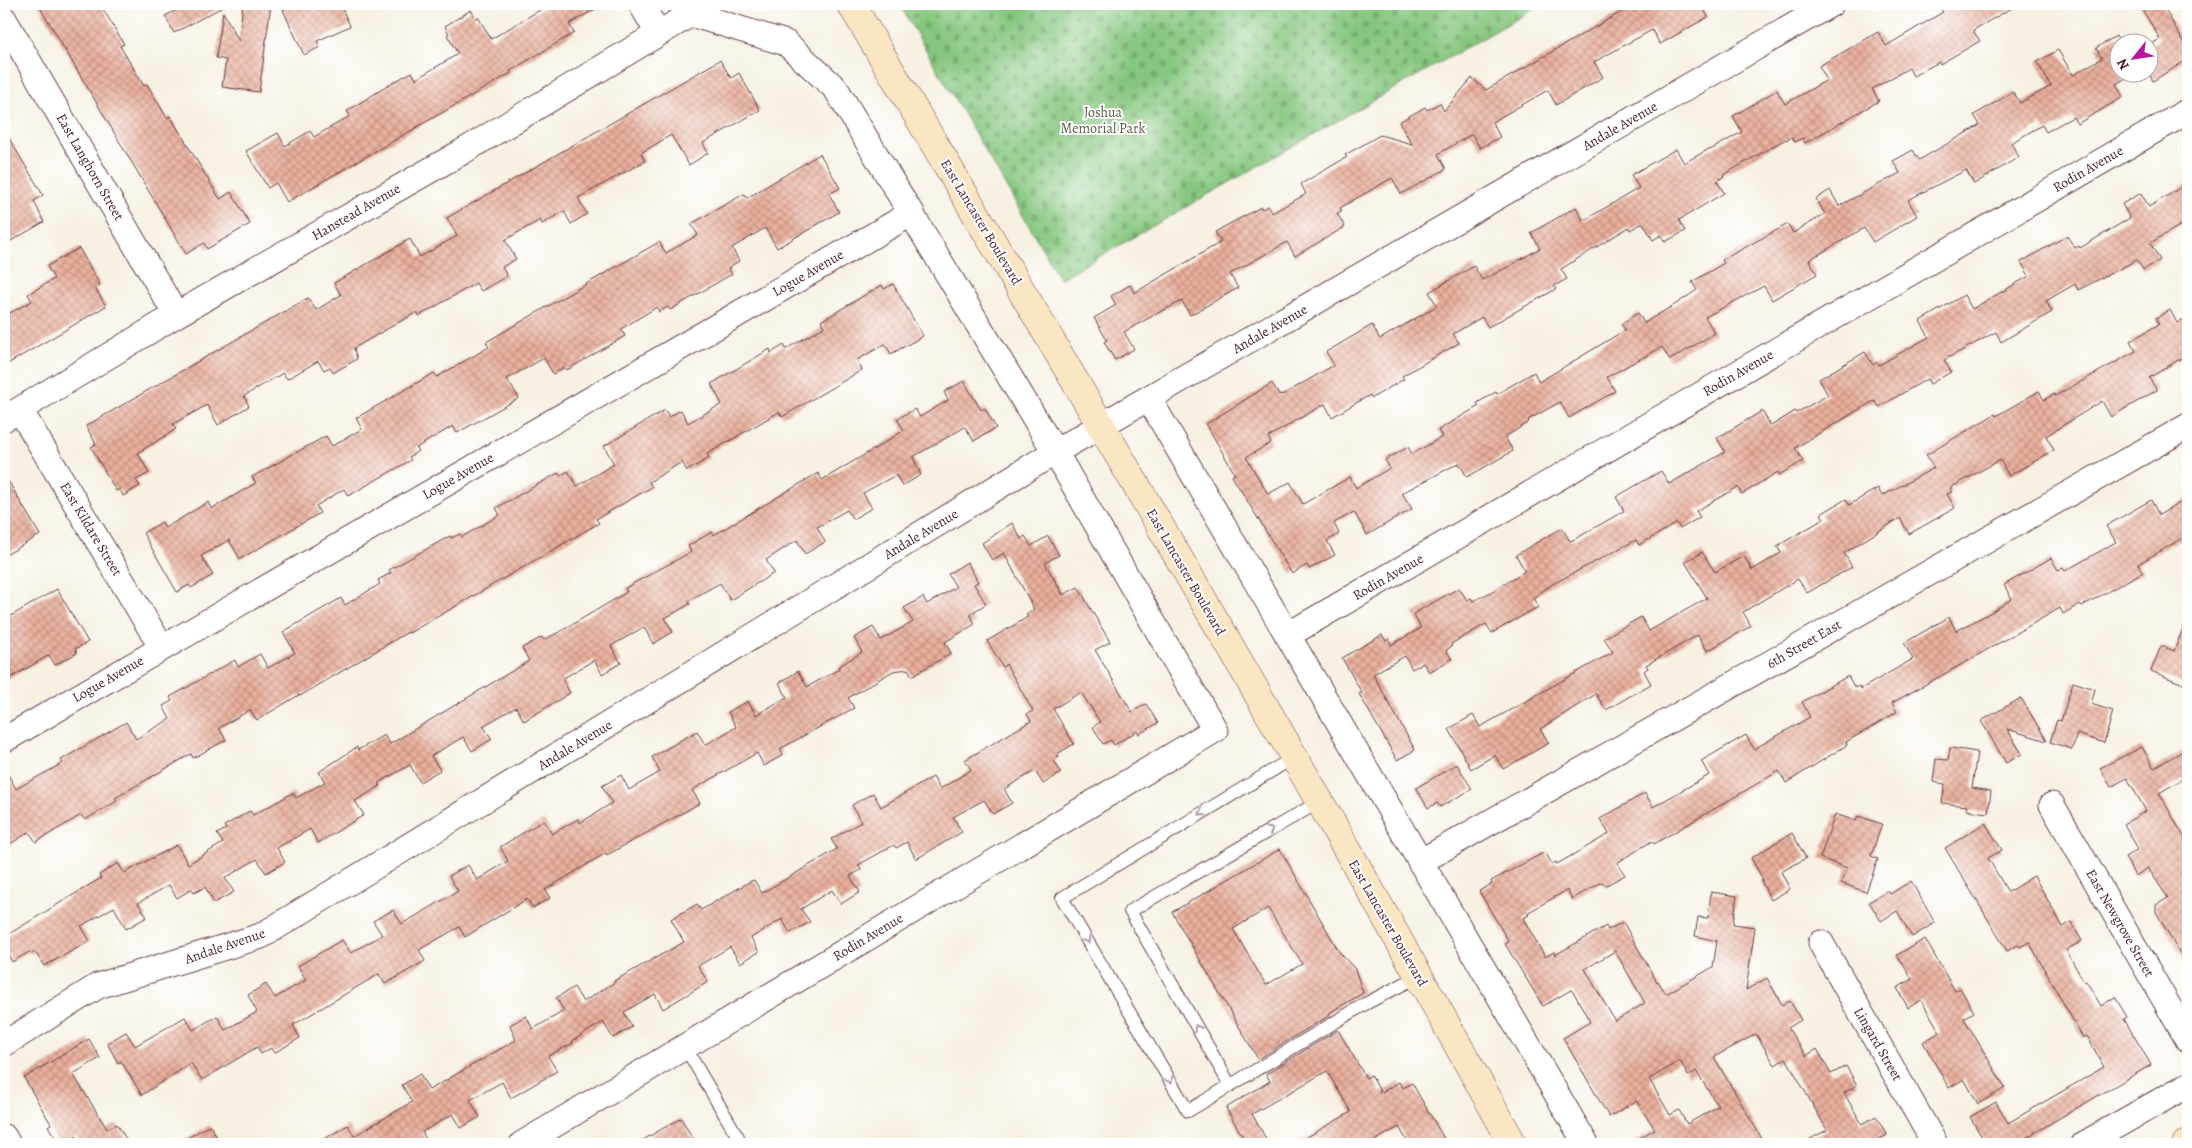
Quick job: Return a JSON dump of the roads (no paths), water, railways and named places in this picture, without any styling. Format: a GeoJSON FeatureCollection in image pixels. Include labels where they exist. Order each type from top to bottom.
{"type":"FeatureCollection","features":[{"type":"Feature","properties":{"kind":"main road","name":"East Lancaster Boulevard"},"geometry":{"type":"LineString","coordinates":[[851,4],[1102,425],[1419,976],[1513,1144]]}},
{"type":"Feature","properties":{"kind":"street"},"geometry":{"type":"LineString","coordinates":[[641,4],[658,33]]}},
{"type":"Feature","properties":{"kind":"street","name":"Andale Avenue"},"geometry":{"type":"LineString","coordinates":[[4,1044],[98,986],[261,936],[1055,452],[1831,4]]}},
{"type":"Feature","properties":{"kind":"street"},"geometry":{"type":"LineString","coordinates":[[700,9],[786,43],[836,89],[1055,452]]}},
{"type":"Feature","properties":{"kind":"street","name":"Hanstead Avenue"},"geometry":{"type":"LineString","coordinates":[[12,414],[176,315],[462,152],[700,9]]}},
{"type":"Feature","properties":{"kind":"street","name":"East Langhorn Street"},"geometry":{"type":"LineString","coordinates":[[4,19],[176,315]]}},
{"type":"Feature","properties":{"kind":"street","name":"Rodin Avenue"},"geometry":{"type":"LineString","coordinates":[[1288,635],[2188,111]]}},
{"type":"Feature","properties":{"kind":"street","name":"Logue Avenue"},"geometry":{"type":"LineString","coordinates":[[4,740],[912,213]]}},
{"type":"Feature","properties":{"kind":"street"},"geometry":{"type":"LineString","coordinates":[[1148,399],[1586,1144]]}},
{"type":"Feature","properties":{"kind":"street","name":"East Kildare Street"},"geometry":{"type":"LineString","coordinates":[[12,414],[162,648]]}},
{"type":"Feature","properties":{"kind":"street","name":"6th Street East"},"geometry":{"type":"LineString","coordinates":[[1420,862],[2188,426]]}},
{"type":"Feature","properties":{"kind":"street","name":"Rodin Avenue"},"geometry":{"type":"LineString","coordinates":[[522,1144],[1214,730],[1055,452]]}},
{"type":"Feature","properties":{"kind":"street","name":"East Newgrove Street"},"geometry":{"type":"LineString","coordinates":[[2052,805],[2188,1040]]}},
{"type":"Feature","properties":{"kind":"street","name":"Lingard Street"},"geometry":{"type":"LineString","coordinates":[[1821,943],[1935,1144]]}},
{"type":"Feature","properties":{"kind":"street"},"geometry":{"type":"LineString","coordinates":[[2084,1144],[2188,1085]]}},
{"type":"Feature","properties":{"kind":"street"},"geometry":{"type":"LineString","coordinates":[[4,1137],[8,1144]]}},
{"type":"Feature","properties":{"kind":"lane"},"geometry":{"type":"LineString","coordinates":[[1293,758],[1062,898],[1188,1110],[1366,1004],[1419,976]]}},
{"type":"Feature","properties":{"kind":"lane"},"geometry":{"type":"LineString","coordinates":[[1230,1085],[1130,911],[1319,802]]}},
{"type":"Feature","properties":{"kind":"lane"},"geometry":{"type":"LineString","coordinates":[[685,1047],[742,1144]]}},
{"type":"Feature","properties":{"kind":"park label","name":"Joshua Memorial Park"},"geometry":{"type":"Point","coordinates":[1103,120]}}]}
